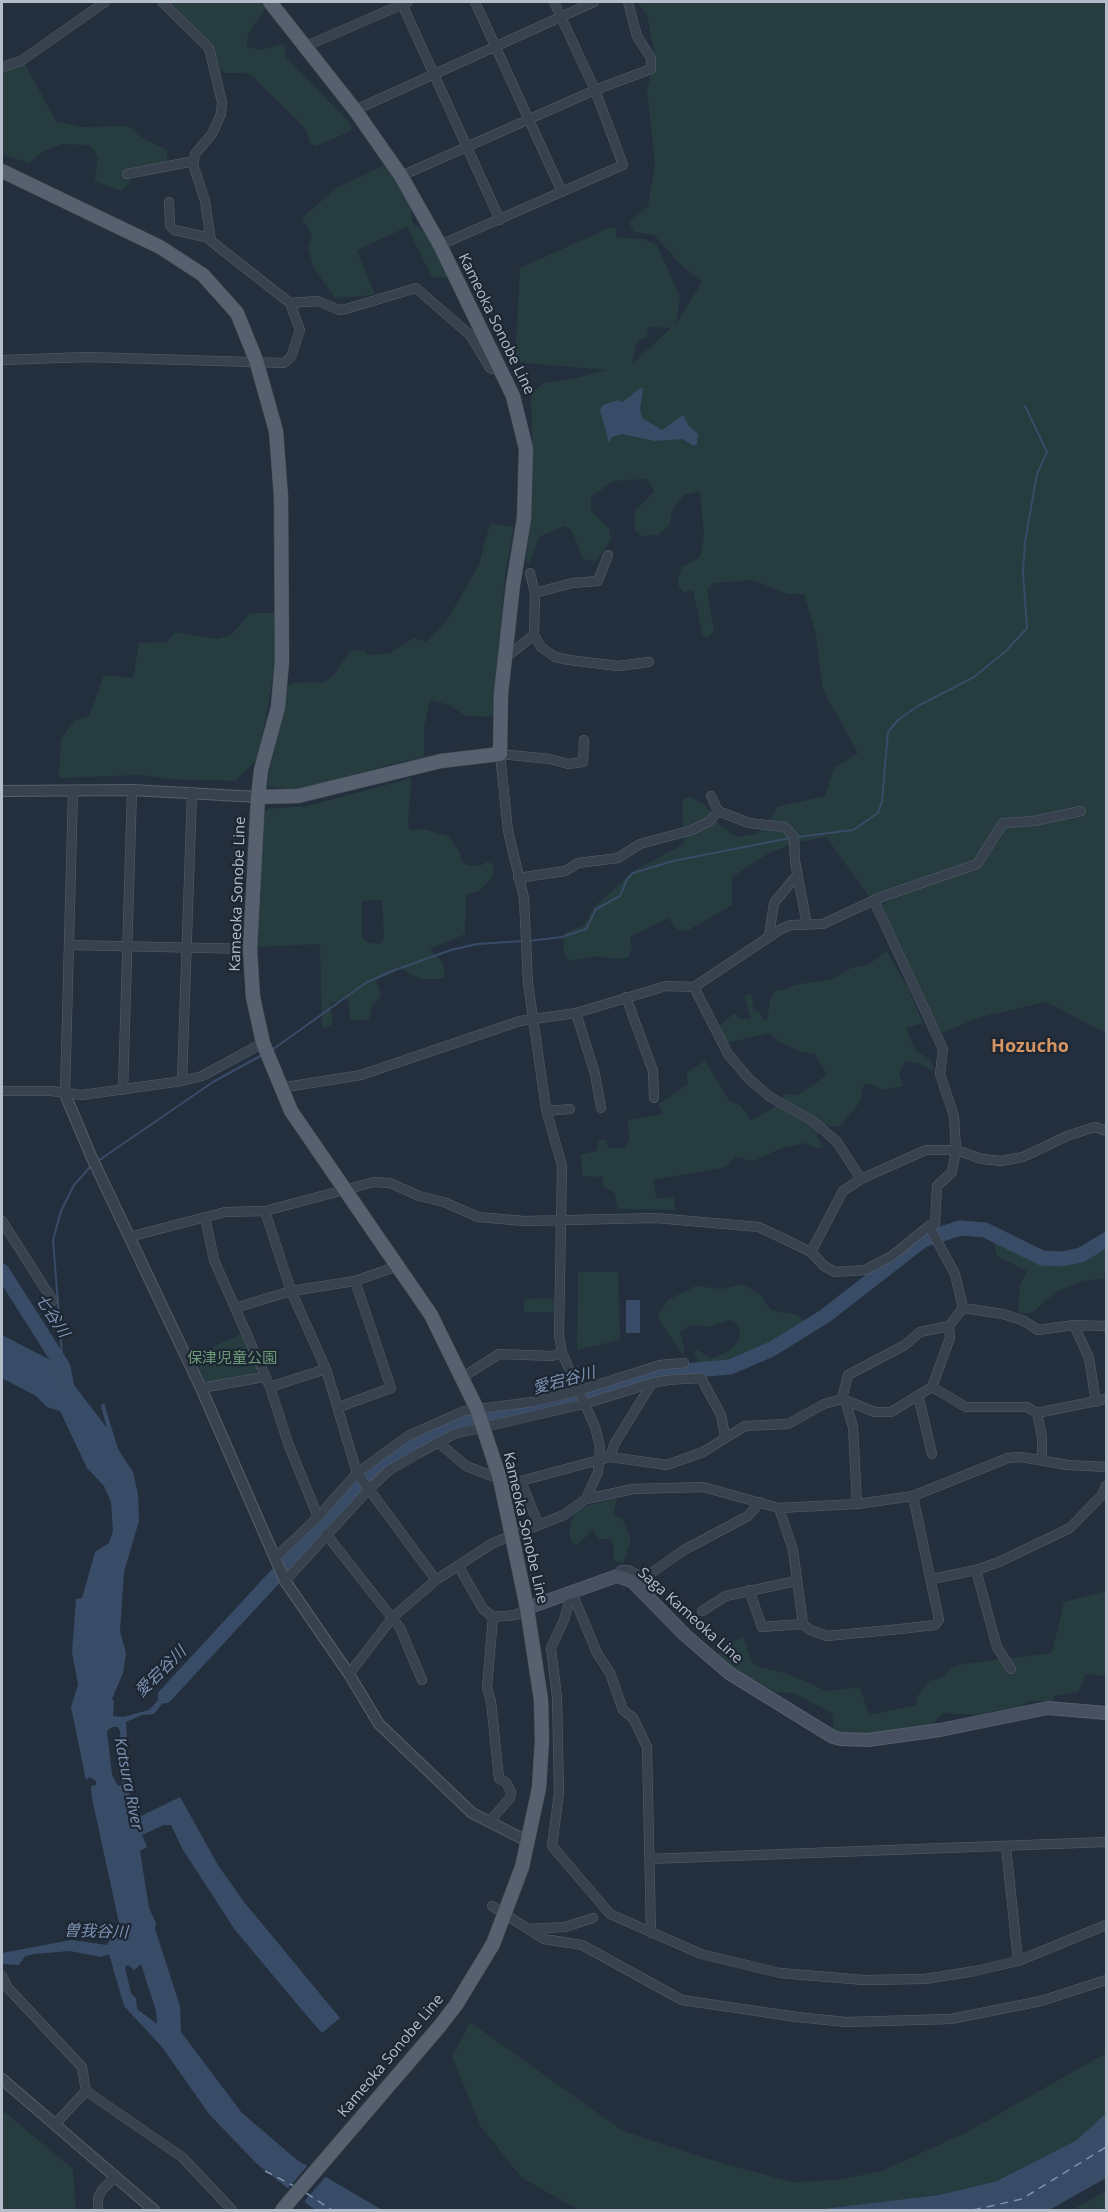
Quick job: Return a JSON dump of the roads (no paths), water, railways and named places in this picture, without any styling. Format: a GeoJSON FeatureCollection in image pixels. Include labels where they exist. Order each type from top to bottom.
{"type":"FeatureCollection","features":[{"type":"Feature","properties":{"kind":"main road","name":"Kameoka Sonobe Line"},"geometry":{"type":"LineString","coordinates":[[258,797],[298,796],[441,761],[500,754],[504,658],[524,518],[526,449],[516,402],[440,244],[401,176],[355,110],[270,2]]}},
{"type":"Feature","properties":{"kind":"main road","name":"Kameoka Sonobe Line"},"geometry":{"type":"LineString","coordinates":[[2,171],[160,247],[203,275],[237,314],[256,360],[276,431],[281,497],[282,649],[278,707],[261,770],[258,797],[250,950],[253,997],[265,1049],[291,1111],[431,1315],[463,1377],[480,1417],[500,1479],[513,1536],[539,1678],[542,1740],[539,1788],[522,1868],[493,1944],[456,2005],[282,2211]]}},
{"type":"Feature","properties":{"kind":"main road","name":"Saga Kameoka Line"},"geometry":{"type":"LineString","coordinates":[[527,1608],[617,1576],[632,1581],[693,1642],[729,1673],[833,1737],[868,1740],[940,1730],[1048,1708],[1107,1713]]}},
{"type":"Feature","properties":{"kind":"street"},"geometry":{"type":"LineString","coordinates":[[2,67],[21,61],[105,2]]}},
{"type":"Feature","properties":{"kind":"street"},"geometry":{"type":"LineString","coordinates":[[2,360],[87,357],[256,360],[285,363],[291,357],[300,330],[290,303],[215,246],[210,238],[205,201],[194,161],[195,154],[212,134],[221,114],[222,102],[209,48],[162,2]]}},
{"type":"Feature","properties":{"kind":"street"},"geometry":{"type":"LineString","coordinates":[[475,2],[562,192]]}},
{"type":"Feature","properties":{"kind":"street"},"geometry":{"type":"LineString","coordinates":[[440,244],[623,165],[595,90],[554,2]]}},
{"type":"Feature","properties":{"kind":"street"},"geometry":{"type":"LineString","coordinates":[[355,110],[594,2]]}},
{"type":"Feature","properties":{"kind":"street"},"geometry":{"type":"LineString","coordinates":[[401,176],[529,118],[651,69],[651,58],[637,36],[628,2]]}},
{"type":"Feature","properties":{"kind":"street"},"geometry":{"type":"LineString","coordinates":[[303,46],[405,3],[433,73],[500,220]]}},
{"type":"Feature","properties":{"kind":"street"},"geometry":{"type":"LineString","coordinates":[[127,174],[194,161]]}},
{"type":"Feature","properties":{"kind":"street"},"geometry":{"type":"LineString","coordinates":[[169,202],[170,225],[174,230],[210,238]]}},
{"type":"Feature","properties":{"kind":"street"},"geometry":{"type":"LineString","coordinates":[[290,303],[318,301],[339,310],[416,288],[470,334],[490,368],[500,370]]}},
{"type":"Feature","properties":{"kind":"street"},"geometry":{"type":"LineString","coordinates":[[535,593],[572,583],[598,581],[608,555]]}},
{"type":"Feature","properties":{"kind":"street"},"geometry":{"type":"LineString","coordinates":[[530,573],[535,593],[534,635],[541,647],[555,657],[618,666],[649,662]]}},
{"type":"Feature","properties":{"kind":"street"},"geometry":{"type":"LineString","coordinates":[[504,658],[534,635]]}},
{"type":"Feature","properties":{"kind":"street"},"geometry":{"type":"LineString","coordinates":[[584,740],[583,762],[568,764],[530,756],[500,754],[508,831],[524,898],[533,1020],[547,1111],[562,1166],[559,1335],[562,1353],[598,1436],[605,1458]]}},
{"type":"Feature","properties":{"kind":"street"},"geometry":{"type":"LineString","coordinates":[[72,790],[65,1094],[96,1168],[201,1388],[284,1580],[350,1674],[378,1724],[454,1799],[489,1822],[529,1842]]}},
{"type":"Feature","properties":{"kind":"street"},"geometry":{"type":"LineString","coordinates":[[2,791],[132,790],[258,797]]}},
{"type":"Feature","properties":{"kind":"street"},"geometry":{"type":"LineString","coordinates":[[123,1090],[132,790]]}},
{"type":"Feature","properties":{"kind":"street"},"geometry":{"type":"LineString","coordinates":[[182,1081],[192,792]]}},
{"type":"Feature","properties":{"kind":"street"},"geometry":{"type":"LineString","coordinates":[[711,796],[718,811],[749,823],[785,827],[794,837],[797,875],[807,925]]}},
{"type":"Feature","properties":{"kind":"street"},"geometry":{"type":"LineString","coordinates":[[518,878],[565,871],[586,861],[618,858],[640,844],[692,830],[710,821],[718,811]]}},
{"type":"Feature","properties":{"kind":"street"},"geometry":{"type":"LineString","coordinates":[[280,1088],[361,1075],[520,1021],[576,1013],[666,986],[694,987],[769,936],[791,926],[823,924],[874,901],[977,864],[1003,823],[1045,819],[1082,811]]}},
{"type":"Feature","properties":{"kind":"street"},"geometry":{"type":"LineString","coordinates":[[769,936],[774,903],[797,875]]}},
{"type":"Feature","properties":{"kind":"street"},"geometry":{"type":"LineString","coordinates":[[129,1237],[225,1212],[265,1211],[344,1188],[374,1182],[390,1184],[419,1196],[444,1202],[478,1217],[525,1221],[656,1218],[759,1227],[781,1235],[810,1251],[824,1266],[835,1272],[865,1270],[892,1256],[935,1224],[937,1186],[952,1172],[956,1150],[954,1116],[940,1074],[943,1049],[874,901]]}},
{"type":"Feature","properties":{"kind":"street"},"geometry":{"type":"LineString","coordinates":[[69,945],[250,950]]}},
{"type":"Feature","properties":{"kind":"street"},"geometry":{"type":"LineString","coordinates":[[694,987],[728,1054],[749,1079],[770,1097],[813,1121],[837,1142],[861,1179]]}},
{"type":"Feature","properties":{"kind":"street"},"geometry":{"type":"LineString","coordinates":[[626,997],[653,1071],[654,1098]]}},
{"type":"Feature","properties":{"kind":"street"},"geometry":{"type":"LineString","coordinates":[[576,1013],[596,1074],[601,1107]]}},
{"type":"Feature","properties":{"kind":"street"},"geometry":{"type":"LineString","coordinates":[[2,1091],[51,1091],[82,1095],[182,1081],[202,1076],[265,1049]]}},
{"type":"Feature","properties":{"kind":"street"},"geometry":{"type":"LineString","coordinates":[[547,1111],[570,1109]]}},
{"type":"Feature","properties":{"kind":"street"},"geometry":{"type":"LineString","coordinates":[[810,1251],[843,1191],[861,1179],[926,1150],[956,1150],[982,1159],[1001,1161],[1023,1157],[1067,1136],[1095,1127],[1107,1131]]}},
{"type":"Feature","properties":{"kind":"street"},"geometry":{"type":"LineString","coordinates":[[265,1211],[291,1291],[326,1369],[358,1474],[436,1580]]}},
{"type":"Feature","properties":{"kind":"street"},"geometry":{"type":"LineString","coordinates":[[205,1217],[214,1260],[270,1387],[288,1443],[318,1517]]}},
{"type":"Feature","properties":{"kind":"street"},"geometry":{"type":"LineString","coordinates":[[2,1221],[54,1301]]}},
{"type":"Feature","properties":{"kind":"street"},"geometry":{"type":"LineString","coordinates":[[931,1228],[955,1274],[963,1308]]}},
{"type":"Feature","properties":{"kind":"street"},"geometry":{"type":"LineString","coordinates":[[235,1308],[291,1291],[356,1281],[398,1266]]}},
{"type":"Feature","properties":{"kind":"street"},"geometry":{"type":"LineString","coordinates":[[339,1407],[391,1388],[356,1281]]}},
{"type":"Feature","properties":{"kind":"street"},"geometry":{"type":"LineString","coordinates":[[963,1308],[1003,1314],[1038,1330],[1074,1325],[1107,1326]]}},
{"type":"Feature","properties":{"kind":"street"},"geometry":{"type":"LineString","coordinates":[[857,1504],[853,1426],[844,1401],[848,1375],[905,1345],[920,1332],[949,1326],[963,1308]]}},
{"type":"Feature","properties":{"kind":"street"},"geometry":{"type":"LineString","coordinates":[[1074,1325],[1089,1358],[1096,1402]]}},
{"type":"Feature","properties":{"kind":"street"},"geometry":{"type":"LineString","coordinates":[[438,1442],[458,1461],[500,1479],[521,1481],[605,1458],[667,1465],[703,1452],[725,1436],[745,1426],[788,1424],[824,1404],[844,1401],[875,1412],[891,1412],[932,1387],[950,1338],[949,1326]]}},
{"type":"Feature","properties":{"kind":"street"},"geometry":{"type":"LineString","coordinates":[[463,1377],[499,1354],[552,1356],[562,1353]]}},
{"type":"Feature","properties":{"kind":"street"},"geometry":{"type":"LineString","coordinates":[[284,1580],[368,1487],[388,1471],[480,1417],[516,1405],[581,1397],[660,1365],[684,1363]]}},
{"type":"Feature","properties":{"kind":"street"},"geometry":{"type":"LineString","coordinates":[[270,1387],[326,1369]]}},
{"type":"Feature","properties":{"kind":"street"},"geometry":{"type":"LineString","coordinates":[[201,1388],[264,1377]]}},
{"type":"Feature","properties":{"kind":"street"},"geometry":{"type":"LineString","coordinates":[[276,1561],[358,1474],[408,1436],[454,1414],[480,1417],[652,1383],[701,1378],[721,1415],[725,1436]]}},
{"type":"Feature","properties":{"kind":"street"},"geometry":{"type":"LineString","coordinates":[[586,1499],[605,1458],[652,1383]]}},
{"type":"Feature","properties":{"kind":"street"},"geometry":{"type":"LineString","coordinates":[[932,1387],[966,1407],[1027,1407],[1037,1413],[1107,1399]]}},
{"type":"Feature","properties":{"kind":"street"},"geometry":{"type":"LineString","coordinates":[[918,1395],[932,1454]]}},
{"type":"Feature","properties":{"kind":"street"},"geometry":{"type":"LineString","coordinates":[[1037,1413],[1042,1437],[1042,1460]]}},
{"type":"Feature","properties":{"kind":"street"},"geometry":{"type":"LineString","coordinates":[[350,1674],[393,1617],[436,1580],[493,1543],[564,1515],[586,1499],[633,1489],[703,1487],[779,1508],[857,1504],[913,1496],[1008,1458],[1107,1467]]}},
{"type":"Feature","properties":{"kind":"street"},"geometry":{"type":"LineString","coordinates":[[521,1481],[538,1524]]}},
{"type":"Feature","properties":{"kind":"street"},"geometry":{"type":"LineString","coordinates":[[932,1579],[976,1570],[1016,1555],[1070,1528],[1102,1495],[1107,1486]]}},
{"type":"Feature","properties":{"kind":"street"},"geometry":{"type":"LineString","coordinates":[[779,1508],[793,1550],[803,1624],[810,1630],[827,1636],[935,1625],[939,1620],[913,1496]]}},
{"type":"Feature","properties":{"kind":"street"},"geometry":{"type":"LineString","coordinates":[[617,1576],[621,1570],[628,1570],[644,1578],[684,1550],[748,1516],[760,1502]]}},
{"type":"Feature","properties":{"kind":"street"},"geometry":{"type":"LineString","coordinates":[[326,1534],[393,1617],[422,1680]]}},
{"type":"Feature","properties":{"kind":"street"},"geometry":{"type":"LineString","coordinates":[[459,1567],[483,1610],[493,1617],[516,1616],[527,1608]]}},
{"type":"Feature","properties":{"kind":"street"},"geometry":{"type":"LineString","coordinates":[[976,1570],[997,1647],[1011,1669]]}},
{"type":"Feature","properties":{"kind":"street"},"geometry":{"type":"LineString","coordinates":[[702,1611],[726,1596],[796,1581]]}},
{"type":"Feature","properties":{"kind":"street"},"geometry":{"type":"LineString","coordinates":[[749,1590],[762,1627],[803,1624]]}},
{"type":"Feature","properties":{"kind":"street"},"geometry":{"type":"LineString","coordinates":[[572,1591],[573,1601],[597,1653],[610,1673],[618,1701],[623,1710],[633,1718],[647,1747],[651,1933]]}},
{"type":"Feature","properties":{"kind":"street"},"geometry":{"type":"LineString","coordinates":[[572,1591],[564,1620],[551,1648],[557,1697],[559,1794],[552,1846],[610,1914],[701,1954],[780,1973],[832,1979],[926,1978],[975,1971],[1018,1961],[1107,1925]]}},
{"type":"Feature","properties":{"kind":"street"},"geometry":{"type":"LineString","coordinates":[[489,1822],[510,1798],[511,1792],[506,1782],[499,1779],[491,1701],[487,1688],[493,1617]]}},
{"type":"Feature","properties":{"kind":"street"},"geometry":{"type":"LineString","coordinates":[[649,1859],[1107,1842]]}},
{"type":"Feature","properties":{"kind":"street"},"geometry":{"type":"LineString","coordinates":[[1006,1846],[1018,1961]]}},
{"type":"Feature","properties":{"kind":"street"},"geometry":{"type":"LineString","coordinates":[[492,1906],[544,1939],[582,1945],[682,2000],[846,2022],[951,2019],[1041,2001],[1107,1980]]}},
{"type":"Feature","properties":{"kind":"street"},"geometry":{"type":"LineString","coordinates":[[528,1929],[565,1927],[593,1918]]}},
{"type":"Feature","properties":{"kind":"street"},"geometry":{"type":"LineString","coordinates":[[2,1976],[8,1988],[82,2067],[86,2091],[182,2157],[232,2211]]}},
{"type":"Feature","properties":{"kind":"street"},"geometry":{"type":"LineString","coordinates":[[2,2079],[56,2123],[154,2211]]}},
{"type":"Feature","properties":{"kind":"street"},"geometry":{"type":"LineString","coordinates":[[56,2123],[86,2091]]}},
{"type":"Feature","properties":{"kind":"street"},"geometry":{"type":"LineString","coordinates":[[98,2211],[98,2198],[102,2190],[115,2177]]}},
{"type":"Feature","properties":{"kind":"water"},"geometry":{"type":"Polygon","coordinates":[[[640,388],[643,389],[640,409],[642,418],[662,430],[683,415],[689,426],[698,434],[697,444],[694,446],[682,439],[655,441],[622,434],[612,437],[609,443],[600,410],[603,405],[618,400],[623,402],[640,388]]]}},
{"type":"Feature","properties":{"kind":"water"},"geometry":{"type":"Polygon","coordinates":[[[626,1300],[640,1300],[640,1333],[626,1333],[626,1300]]]}},
{"type":"Feature","properties":{"kind":"water","name":"Katsura River"},"geometry":{"type":"Polygon","coordinates":[[[31,1321],[51,1347],[71,1381],[107,1428],[101,1406],[104,1403],[118,1449],[133,1472],[138,1494],[139,1521],[124,1572],[120,1631],[126,1653],[123,1673],[112,1699],[114,1701],[113,1716],[123,1717],[149,1710],[176,1681],[180,1681],[154,1714],[142,1715],[126,1722],[130,1806],[127,1811],[128,1819],[133,1820],[180,1797],[218,1865],[244,1902],[340,2018],[322,2033],[235,1930],[183,1850],[171,1825],[164,1825],[142,1835],[147,1847],[140,1851],[149,1908],[156,1923],[155,1929],[180,2006],[181,2032],[242,2113],[297,2160],[382,2210],[315,2210],[256,2163],[209,2114],[162,2047],[124,2006],[109,1954],[101,1957],[70,1951],[35,1954],[25,1956],[19,1965],[2,1964],[2,1953],[71,1940],[107,1945],[119,1923],[92,1798],[91,1786],[96,1785],[96,1781],[90,1777],[86,1780],[71,1707],[78,1685],[72,1652],[76,1599],[82,1598],[95,1552],[109,1543],[113,1531],[111,1502],[104,1486],[87,1468],[60,1411],[47,1407],[36,1396],[2,1378],[2,1335],[54,1362],[30,1327],[31,1321]],[[112,1727],[107,1731],[112,1775],[118,1786],[122,1785],[120,1731],[118,1727],[112,1727]],[[141,1964],[134,1970],[128,1965],[125,1967],[131,1993],[136,1998],[137,2009],[157,2024],[156,2011],[141,1964]]]}},
{"type":"Feature","properties":{"kind":"water"},"geometry":{"type":"Polygon","coordinates":[[[1106,2113],[1106,2178],[1049,2210],[814,2210],[939,2195],[997,2181],[1077,2140],[1106,2113]]]}},
{"type":"Feature","properties":{"kind":"waterway"},"geometry":{"type":"LineString","coordinates":[[798,837],[853,830],[878,813],[882,801],[888,732],[898,720],[918,706],[974,677],[1006,651],[1027,628],[1023,572],[1025,542],[1037,474],[1047,452],[1025,406]]}},
{"type":"Feature","properties":{"kind":"waterway"},"geometry":{"type":"LineString","coordinates":[[529,941],[562,937],[586,929],[596,909],[620,896],[627,879],[633,873],[673,861],[790,838]]}},
{"type":"Feature","properties":{"kind":"waterway"},"geometry":{"type":"LineString","coordinates":[[272,1050],[367,982],[392,971],[451,950],[477,944],[523,941]]}},
{"type":"Feature","properties":{"kind":"waterway"},"geometry":{"type":"LineString","coordinates":[[98,1161],[213,1082],[262,1055]]}},
{"type":"Feature","properties":{"kind":"waterway"},"geometry":{"type":"LineString","coordinates":[[63,1367],[53,1240],[61,1211],[74,1185],[91,1166]]}},
{"type":"Feature","properties":{"kind":"waterway","name":"愛宕谷川"},"geometry":{"type":"LineString","coordinates":[[165,1696],[358,1487],[377,1470],[434,1432],[464,1421],[548,1406],[660,1373],[730,1367],[772,1349],[825,1316],[923,1240],[960,1228],[985,1230],[1042,1258],[1062,1259],[1081,1255],[1106,1240]]}},
{"type":"Feature","properties":{"kind":"waterway","name":"七谷川"},"geometry":{"type":"LineString","coordinates":[[2,1271],[63,1367],[66,1383]]}},
{"type":"Feature","properties":{"kind":"district","name":"Hozucho"},"geometry":{"type":"Point","coordinates":[1030,1047]}},
{"type":"Feature","properties":{"kind":"park label","name":"保津児童公園"},"geometry":{"type":"Point","coordinates":[232,1359]}},
{"type":"Feature","properties":{"kind":"water label","name":"曽我谷川"},"geometry":{"type":"Point","coordinates":[96,1932]}}]}
